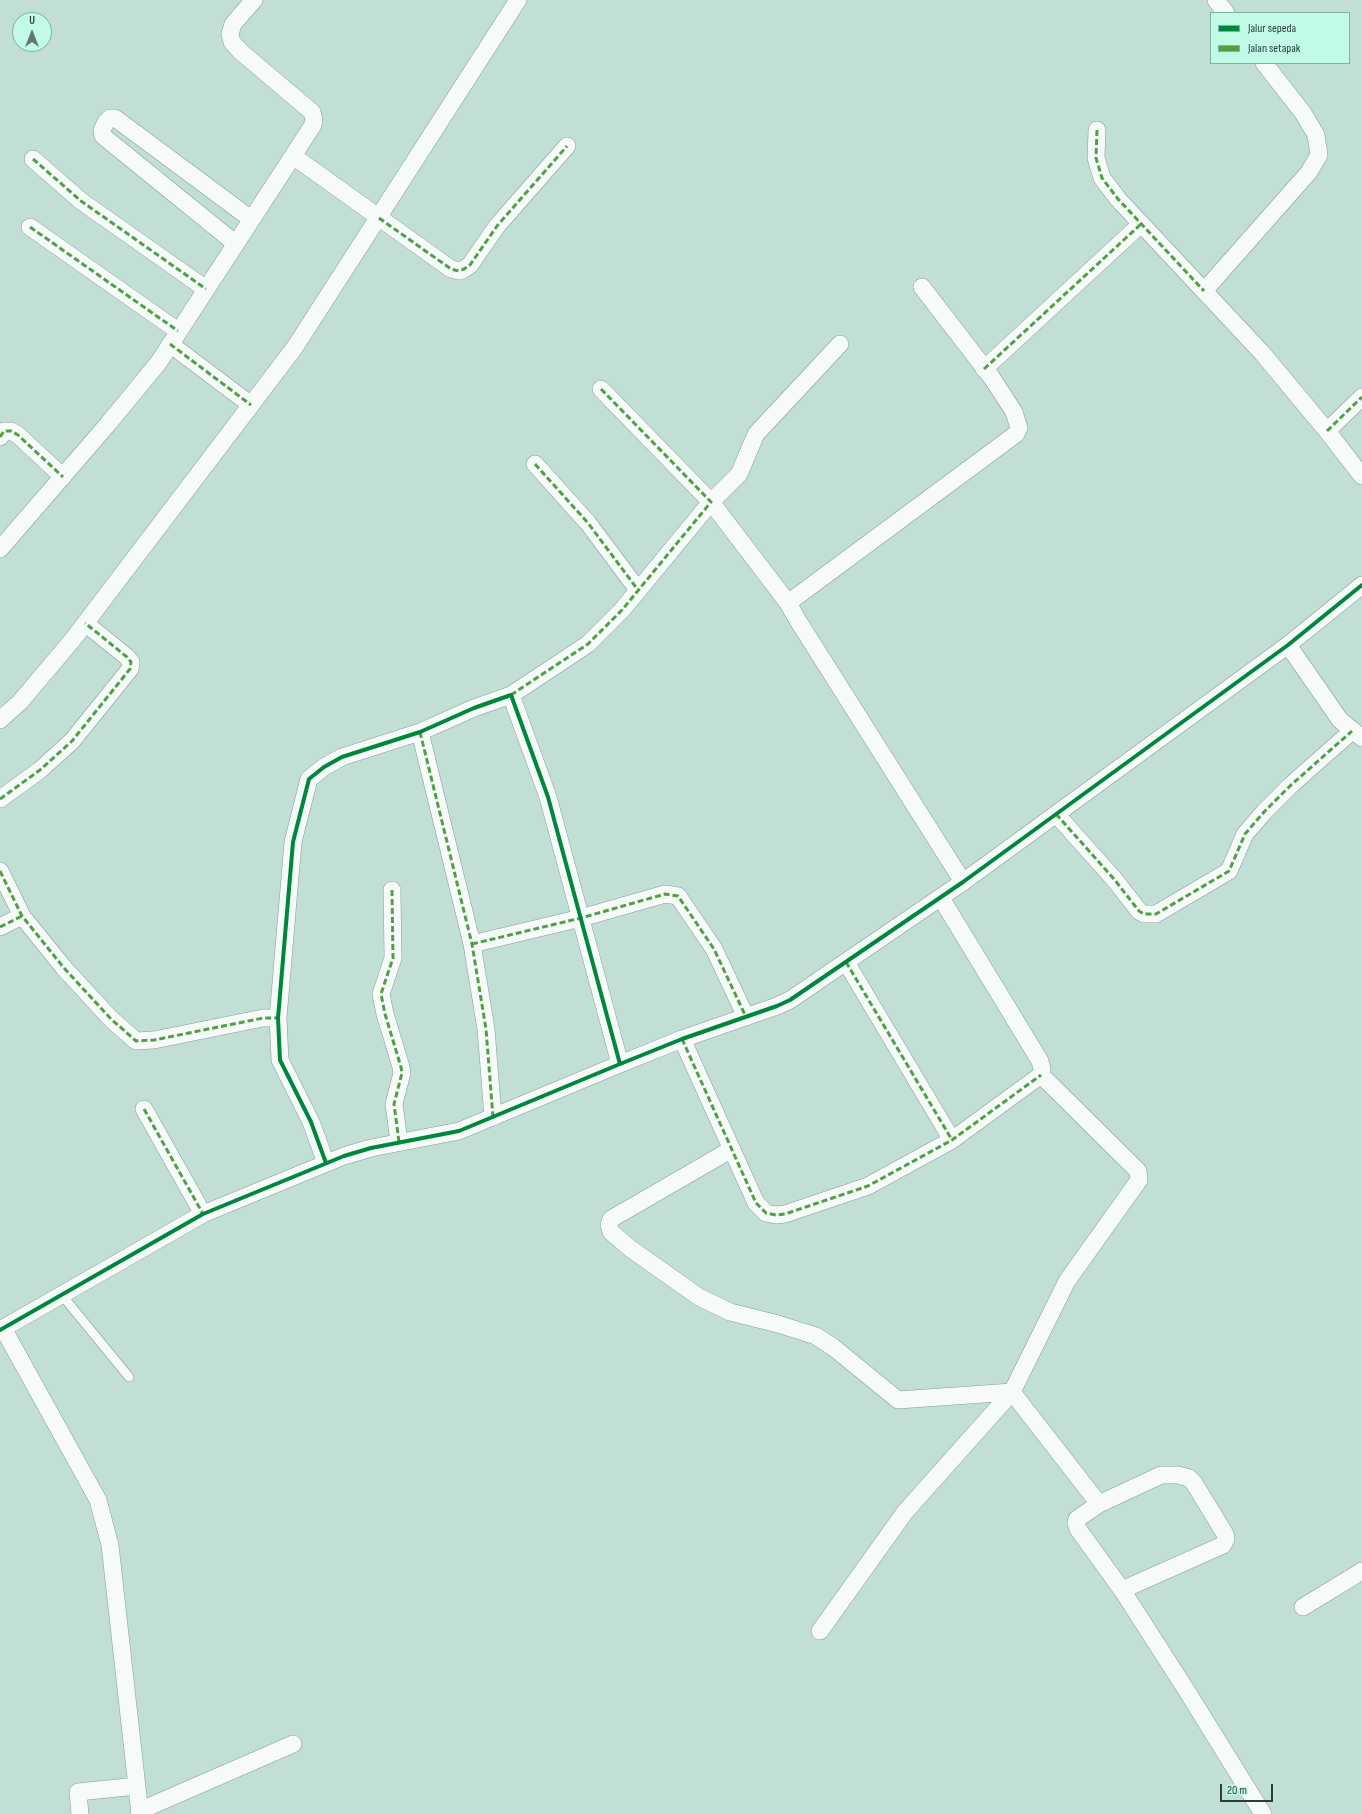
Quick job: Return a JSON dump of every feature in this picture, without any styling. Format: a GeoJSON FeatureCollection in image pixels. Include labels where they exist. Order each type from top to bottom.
{"type":"FeatureCollection","features":[{"type":"Feature","properties":{"kind":"street"},"geometry":{"type":"LineString","coordinates":[[0,549],[114,418],[159,362],[313,125],[314,120],[312,112],[240,52],[232,42],[230,34],[234,24],[254,0]]}},
{"type":"Feature","properties":{"kind":"street"},"geometry":{"type":"LineString","coordinates":[[0,720],[20,702],[85,623],[295,347],[518,0]]}},
{"type":"Feature","properties":{"kind":"street"},"geometry":{"type":"LineString","coordinates":[[1216,0],[1225,12]]}},
{"type":"Feature","properties":{"kind":"street"},"geometry":{"type":"LineString","coordinates":[[1204,291],[1309,172],[1319,155],[1316,135],[1303,113],[1265,64]]}},
{"type":"Feature","properties":{"kind":"street"},"geometry":{"type":"LineString","coordinates":[[236,244],[104,136],[102,130],[106,122],[110,118],[115,118],[251,219]]}},
{"type":"Feature","properties":{"kind":"street"},"geometry":{"type":"LineString","coordinates":[[1097,130],[1096,158],[1102,178],[1118,199],[1263,354],[1362,476]]}},
{"type":"Feature","properties":{"kind":"street"},"geometry":{"type":"LineString","coordinates":[[293,156],[451,269],[459,271],[470,265],[497,226],[567,146]]}},
{"type":"Feature","properties":{"kind":"street"},"geometry":{"type":"LineString","coordinates":[[33,159],[81,200],[206,289]]}},
{"type":"Feature","properties":{"kind":"street"},"geometry":{"type":"LineString","coordinates":[[984,369],[1141,224]]}},
{"type":"Feature","properties":{"kind":"street"},"geometry":{"type":"LineString","coordinates":[[30,226],[174,337],[251,405]]}},
{"type":"Feature","properties":{"kind":"street"},"geometry":{"type":"LineString","coordinates":[[788,603],[1016,434],[1018,428],[1014,412],[984,369],[922,287]]}},
{"type":"Feature","properties":{"kind":"street"},"geometry":{"type":"LineString","coordinates":[[326,1163],[311,1122],[280,1060],[278,1018],[293,842],[309,779],[324,767],[342,757],[420,732],[474,708],[511,695],[588,644],[622,610],[711,502],[739,474],[756,434],[840,344]]}},
{"type":"Feature","properties":{"kind":"street"},"geometry":{"type":"LineString","coordinates":[[601,389],[711,502],[788,603],[963,882]]}},
{"type":"Feature","properties":{"kind":"street"},"geometry":{"type":"LineString","coordinates":[[1327,431],[1362,397]]}},
{"type":"Feature","properties":{"kind":"street"},"geometry":{"type":"LineString","coordinates":[[0,437],[4,432],[11,431],[18,435],[63,477]]}},
{"type":"Feature","properties":{"kind":"street"},"geometry":{"type":"LineString","coordinates":[[535,464],[588,523],[638,590]]}},
{"type":"Feature","properties":{"kind":"street"},"geometry":{"type":"LineString","coordinates":[[293,1744],[140,1812],[110,1544],[98,1500],[2,1329],[203,1214],[326,1163],[371,1148],[459,1131],[682,1039],[790,1000],[941,898],[1288,645],[1362,585]]}},
{"type":"Feature","properties":{"kind":"street"},"geometry":{"type":"LineString","coordinates":[[0,798],[40,770],[72,741],[130,669],[131,662],[127,657],[85,623]]}},
{"type":"Feature","properties":{"kind":"street"},"geometry":{"type":"LineString","coordinates":[[1056,814],[1114,879],[1139,911],[1144,914],[1156,914],[1229,871],[1245,834],[1264,812],[1291,785],[1357,735],[1340,720],[1288,645]]}},
{"type":"Feature","properties":{"kind":"street"},"geometry":{"type":"LineString","coordinates":[[511,695],[548,797],[620,1064]]}},
{"type":"Feature","properties":{"kind":"street"},"geometry":{"type":"LineString","coordinates":[[420,732],[472,944],[486,1029],[493,1117]]}},
{"type":"Feature","properties":{"kind":"street"},"geometry":{"type":"LineString","coordinates":[[0,871],[22,916],[64,968],[110,1019],[136,1042],[154,1040],[263,1018],[278,1018]]}},
{"type":"Feature","properties":{"kind":"street"},"geometry":{"type":"LineString","coordinates":[[392,890],[393,958],[381,994],[385,1014],[402,1073],[394,1104],[399,1142]]}},
{"type":"Feature","properties":{"kind":"street"},"geometry":{"type":"LineString","coordinates":[[472,944],[581,918],[658,896],[672,894],[678,896],[714,950],[746,1017]]}},
{"type":"Feature","properties":{"kind":"street"},"geometry":{"type":"LineString","coordinates":[[682,1039],[756,1203],[766,1213],[776,1215],[785,1214],[868,1186],[952,1140],[1041,1075],[1042,1070],[1040,1061],[941,898]]}},
{"type":"Feature","properties":{"kind":"street"},"geometry":{"type":"LineString","coordinates":[[0,927],[22,916]]}},
{"type":"Feature","properties":{"kind":"street"},"geometry":{"type":"LineString","coordinates":[[846,962],[952,1140]]}},
{"type":"Feature","properties":{"kind":"street"},"geometry":{"type":"LineString","coordinates":[[820,1631],[905,1512],[1012,1392],[1067,1282],[1139,1180],[1138,1171],[1041,1075]]}},
{"type":"Feature","properties":{"kind":"street"},"geometry":{"type":"LineString","coordinates":[[144,1109],[203,1214]]}},
{"type":"Feature","properties":{"kind":"street"},"geometry":{"type":"LineString","coordinates":[[732,1149],[611,1219],[609,1224],[612,1232],[631,1249],[699,1297],[730,1312],[778,1324],[816,1336],[833,1347],[898,1400],[1012,1392]]}},
{"type":"Feature","properties":{"kind":"street"},"geometry":{"type":"LineString","coordinates":[[1012,1392],[1099,1504]]}},
{"type":"Feature","properties":{"kind":"street"},"geometry":{"type":"LineString","coordinates":[[1122,1590],[1223,1544],[1226,1539],[1225,1534],[1194,1483],[1189,1478],[1178,1475],[1161,1475],[1099,1504],[1078,1519],[1076,1523],[1078,1529],[1122,1590],[1186,1688],[1263,1814]]}},
{"type":"Feature","properties":{"kind":"street"},"geometry":{"type":"LineString","coordinates":[[1303,1607],[1362,1571]]}},
{"type":"Feature","properties":{"kind":"street"},"geometry":{"type":"LineString","coordinates":[[80,1814],[78,1792],[137,1786]]}},
{"type":"Feature","properties":{"kind":"lane"},"geometry":{"type":"LineString","coordinates":[[61,1294],[129,1377]]}},
{"type":"Feature","properties":{"kind":"marked path"},"geometry":{"type":"LineString","coordinates":[[1097,130],[1096,158],[1102,178],[1118,199],[1204,291]]}},
{"type":"Feature","properties":{"kind":"marked path"},"geometry":{"type":"LineString","coordinates":[[379,218],[451,269],[459,271],[470,265],[497,226],[567,146]]}},
{"type":"Feature","properties":{"kind":"marked path"},"geometry":{"type":"LineString","coordinates":[[33,159],[81,201],[206,289]]}},
{"type":"Feature","properties":{"kind":"marked path"},"geometry":{"type":"LineString","coordinates":[[984,369],[1141,224]]}},
{"type":"Feature","properties":{"kind":"marked path"},"geometry":{"type":"LineString","coordinates":[[30,227],[178,331]]}},
{"type":"Feature","properties":{"kind":"marked path"},"geometry":{"type":"LineString","coordinates":[[170,344],[251,405]]}},
{"type":"Feature","properties":{"kind":"marked path"},"geometry":{"type":"LineString","coordinates":[[511,695],[588,644],[622,610],[711,502],[601,389]]}},
{"type":"Feature","properties":{"kind":"marked path"},"geometry":{"type":"LineString","coordinates":[[1327,431],[1362,397]]}},
{"type":"Feature","properties":{"kind":"marked path"},"geometry":{"type":"LineString","coordinates":[[0,437],[4,431],[11,431],[18,435],[63,477]]}},
{"type":"Feature","properties":{"kind":"marked path"},"geometry":{"type":"LineString","coordinates":[[535,464],[588,523],[638,590]]}},
{"type":"Feature","properties":{"kind":"marked path"},"geometry":{"type":"LineString","coordinates":[[0,799],[40,770],[72,741],[130,669],[131,662],[127,657],[85,623]]}},
{"type":"Feature","properties":{"kind":"marked path"},"geometry":{"type":"LineString","coordinates":[[1056,814],[1114,879],[1139,911],[1144,914],[1156,914],[1229,871],[1245,834],[1264,812],[1291,785],[1352,731]]}},
{"type":"Feature","properties":{"kind":"marked path"},"geometry":{"type":"LineString","coordinates":[[420,732],[472,944],[486,1029],[493,1117]]}},
{"type":"Feature","properties":{"kind":"marked path"},"geometry":{"type":"LineString","coordinates":[[0,871],[22,916],[64,968],[111,1019],[136,1041],[154,1040],[263,1018],[278,1018]]}},
{"type":"Feature","properties":{"kind":"marked path"},"geometry":{"type":"LineString","coordinates":[[392,890],[393,958],[381,994],[385,1014],[402,1073],[394,1104],[399,1142]]}},
{"type":"Feature","properties":{"kind":"marked path"},"geometry":{"type":"LineString","coordinates":[[472,944],[581,918],[665,894],[678,896],[714,949],[746,1017]]}},
{"type":"Feature","properties":{"kind":"marked path"},"geometry":{"type":"LineString","coordinates":[[0,927],[22,916]]}},
{"type":"Feature","properties":{"kind":"marked path"},"geometry":{"type":"LineString","coordinates":[[846,962],[952,1140]]}},
{"type":"Feature","properties":{"kind":"marked path"},"geometry":{"type":"LineString","coordinates":[[682,1039],[756,1203],[766,1213],[776,1215],[785,1214],[868,1186],[952,1140],[1041,1075]]}},
{"type":"Feature","properties":{"kind":"marked path"},"geometry":{"type":"LineString","coordinates":[[144,1109],[203,1214]]}},
{"type":"Feature","properties":{"kind":"cycle path"},"geometry":{"type":"LineString","coordinates":[[0,1330],[203,1214],[344,1156],[371,1148],[459,1131],[682,1039],[777,1006],[790,1000],[963,882],[1288,645],[1362,585]]}},
{"type":"Feature","properties":{"kind":"cycle path"},"geometry":{"type":"LineString","coordinates":[[326,1163],[311,1122],[280,1060],[278,1018],[293,842],[309,779],[324,767],[342,757],[420,732],[474,708],[511,695],[548,797],[620,1064]]}}]}
